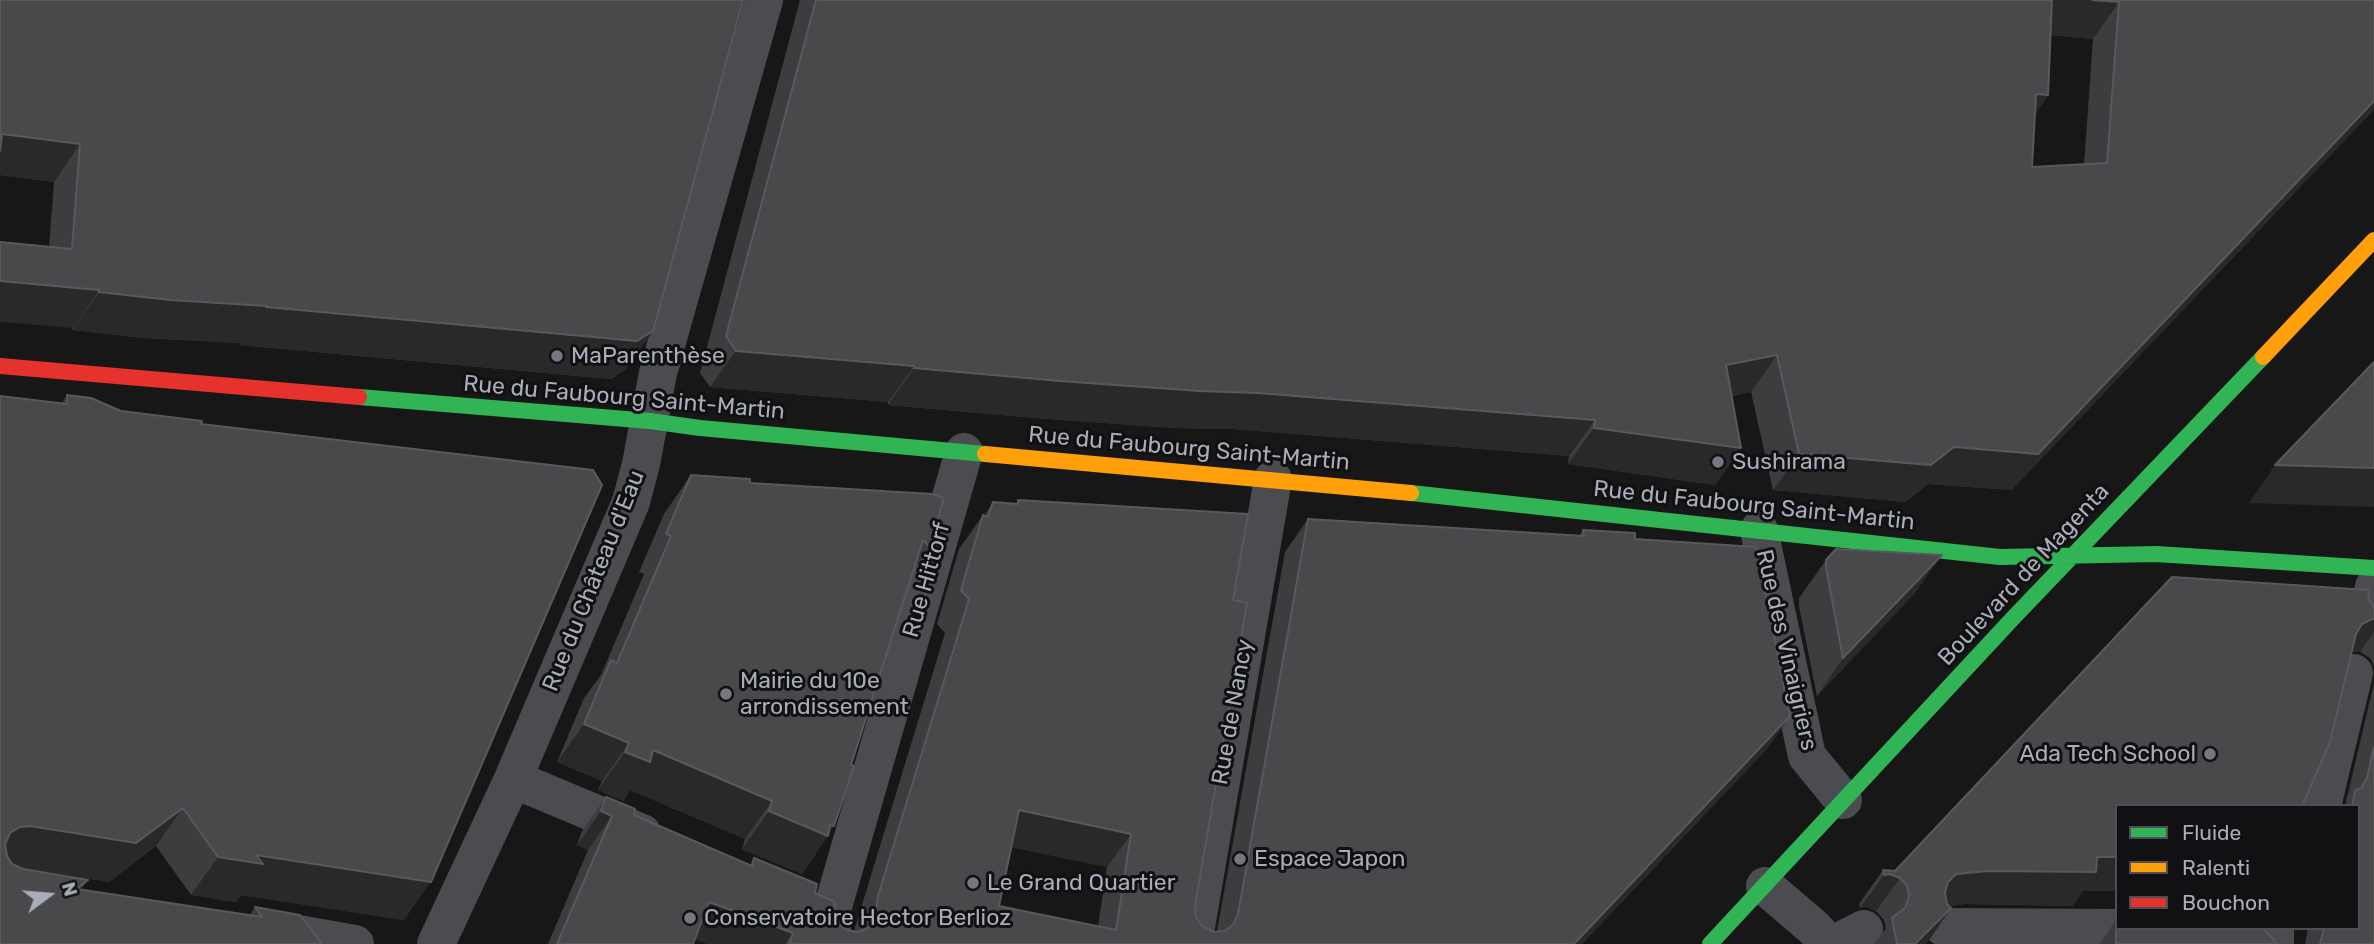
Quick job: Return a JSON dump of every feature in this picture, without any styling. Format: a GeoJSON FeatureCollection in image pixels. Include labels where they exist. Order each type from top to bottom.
{"type":"FeatureCollection","features":[{"type":"Feature","properties":{"kind":"main road","name":"Boulevard de Magenta"},"geometry":{"type":"LineString","coordinates":[[1710,944],[2014,617],[2374,240]]}},
{"type":"Feature","properties":{"kind":"main road","name":"Rue du Faubourg Saint-Martin"},"geometry":{"type":"LineString","coordinates":[[0,366],[650,421],[700,428],[1499,501],[2000,557],[2156,554],[2374,568]]}},
{"type":"Feature","properties":{"kind":"street","name":"Rue du Château d'Eau"},"geometry":{"type":"LineString","coordinates":[[436,944],[513,779],[631,502],[658,373],[764,0]]}},
{"type":"Feature","properties":{"kind":"street","name":"Rue Hittorf"},"geometry":{"type":"LineString","coordinates":[[832,927],[964,452]]}},
{"type":"Feature","properties":{"kind":"street","name":"Rue de Nancy"},"geometry":{"type":"LineString","coordinates":[[1193,944],[1273,480]]}},
{"type":"Feature","properties":{"kind":"street","name":"Rue des Vinaigriers"},"geometry":{"type":"LineString","coordinates":[[1759,530],[1807,756],[1843,800]]}},
{"type":"Feature","properties":{"kind":"street"},"geometry":{"type":"LineString","coordinates":[[2366,626],[2374,587]]}},
{"type":"Feature","properties":{"kind":"street"},"geometry":{"type":"LineString","coordinates":[[2322,804],[2354,673]]}},
{"type":"Feature","properties":{"kind":"street"},"geometry":{"type":"LineString","coordinates":[[513,779],[669,844]]}},
{"type":"Feature","properties":{"kind":"street"},"geometry":{"type":"LineString","coordinates":[[1765,886],[1829,944]]}},
{"type":"Feature","properties":{"kind":"street"},"geometry":{"type":"LineString","coordinates":[[795,895],[832,927]]}},
{"type":"Feature","properties":{"kind":"street"},"geometry":{"type":"LineString","coordinates":[[227,922],[355,944]]}},
{"type":"Feature","properties":{"kind":"street"},"geometry":{"type":"LineString","coordinates":[[1943,927],[2115,928]]}},
{"type":"Feature","properties":{"kind":"street"},"geometry":{"type":"LineString","coordinates":[[2193,930],[2275,934]]}},
{"type":"Feature","properties":{"kind":"building"},"geometry":{"type":"Polygon","coordinates":[[[0,0],[743,0],[653,331],[637,341],[267,306],[170,300],[0,281],[0,242],[72,249],[80,144],[2,134],[0,151],[0,0]]]}},
{"type":"Feature","properties":{"kind":"building"},"geometry":{"type":"Polygon","coordinates":[[[816,0],[2052,0],[2048,95],[2036,94],[2032,167],[2107,163],[2119,2],[2092,0],[2374,0],[2374,101],[2038,454],[1954,447],[1931,465],[1799,454],[1777,355],[1726,365],[1741,448],[1594,428],[1595,420],[1258,393],[1060,381],[736,351],[726,336],[816,0]]]}},
{"type":"Feature","properties":{"kind":"building"},"geometry":{"type":"Polygon","coordinates":[[[2374,362],[2374,468],[2275,465],[2374,362]]]}},
{"type":"Feature","properties":{"kind":"building"},"geometry":{"type":"Polygon","coordinates":[[[67,395],[91,398],[121,411],[202,421],[201,424],[593,470],[602,485],[431,882],[256,855],[263,864],[218,857],[183,808],[136,843],[30,826],[20,827],[10,833],[5,844],[12,864],[23,869],[88,880],[77,889],[262,917],[255,907],[300,915],[322,944],[0,944],[0,396],[67,404],[67,395]]]}},
{"type":"Feature","properties":{"kind":"building","name":"Mairie du 10e arrondissement"},"geometry":{"type":"Polygon","coordinates":[[[691,475],[750,479],[750,483],[932,494],[944,498],[930,547],[923,540],[851,765],[854,766],[834,826],[830,825],[828,836],[769,811],[772,801],[653,750],[650,762],[625,752],[629,743],[584,724],[611,660],[617,663],[671,536],[666,534],[691,475]]]}},
{"type":"Feature","properties":{"kind":"building"},"geometry":{"type":"Polygon","coordinates":[[[1018,500],[1248,514],[1233,600],[1247,603],[1195,906],[1196,917],[1202,926],[1214,932],[1224,931],[1233,925],[1238,914],[1308,519],[1584,536],[1583,530],[1635,533],[1635,539],[1756,547],[1790,716],[1574,944],[789,944],[793,933],[709,902],[693,944],[557,944],[612,816],[601,811],[606,797],[635,809],[634,815],[752,866],[754,858],[817,884],[815,893],[834,901],[837,920],[844,929],[856,932],[867,929],[875,920],[878,896],[969,599],[961,590],[983,515],[988,517],[993,502],[1018,504],[1018,500]],[[1019,810],[999,906],[1116,930],[1131,834],[1019,810]]]}},
{"type":"Feature","properties":{"kind":"building"},"geometry":{"type":"Polygon","coordinates":[[[1836,549],[1942,555],[1843,658],[1826,568],[1826,560],[1836,549]]]}},
{"type":"Feature","properties":{"kind":"building"},"geometry":{"type":"Polygon","coordinates":[[[2172,577],[2368,590],[2369,600],[2374,608],[2374,619],[2362,624],[2356,634],[2330,742],[2303,804],[2115,804],[2115,857],[2097,857],[2096,872],[1988,871],[1956,874],[1948,882],[1945,893],[1947,904],[1951,908],[1915,944],[1897,944],[1892,918],[1905,908],[1909,896],[1907,886],[1900,878],[1884,875],[1883,870],[1895,871],[2172,577]]]}},
{"type":"Feature","properties":{"kind":"building"},"geometry":{"type":"Polygon","coordinates":[[[2374,747],[2374,944],[2320,944],[2324,930],[2360,930],[2360,804],[2352,804],[2355,791],[2362,787],[2367,778],[2374,747]]]}},
{"type":"Feature","properties":{"kind":"building"},"geometry":{"type":"Polygon","coordinates":[[[2116,930],[2265,930],[2277,944],[2116,944],[2116,930]]]}},
{"type":"Feature","properties":{"kind":"traffic: fast"},"geometry":{"type":"LineString","coordinates":[[1710,944],[2014,617],[2263,357]]}},
{"type":"Feature","properties":{"kind":"traffic: fast"},"geometry":{"type":"LineString","coordinates":[[359,397],[650,421],[985,454]]}},
{"type":"Feature","properties":{"kind":"traffic: fast"},"geometry":{"type":"LineString","coordinates":[[1411,493],[2000,557],[2156,554],[2374,568]]}},
{"type":"Feature","properties":{"kind":"traffic: slow"},"geometry":{"type":"LineString","coordinates":[[2263,357],[2374,240]]}},
{"type":"Feature","properties":{"kind":"traffic: slow"},"geometry":{"type":"LineString","coordinates":[[985,454],[1411,493]]}},
{"type":"Feature","properties":{"kind":"traffic: jam"},"geometry":{"type":"LineString","coordinates":[[0,366],[359,397]]}},
{"type":"Feature","properties":{"kind":"place","name":"MaParenthèse"},"geometry":{"type":"Point","coordinates":[557,356]}},
{"type":"Feature","properties":{"kind":"place","name":"Sushirama"},"geometry":{"type":"Point","coordinates":[1718,462]}},
{"type":"Feature","properties":{"kind":"place","name":"Mairie du 10e arrondissement"},"geometry":{"type":"Point","coordinates":[726,694]}},
{"type":"Feature","properties":{"kind":"place","name":"Ada Tech School"},"geometry":{"type":"Point","coordinates":[2210,754]}},
{"type":"Feature","properties":{"kind":"place","name":"Espace Japon"},"geometry":{"type":"Point","coordinates":[1240,859]}},
{"type":"Feature","properties":{"kind":"place","name":"Le Grand Quartier"},"geometry":{"type":"Point","coordinates":[973,883]}},
{"type":"Feature","properties":{"kind":"place","name":"Conservatoire Hector Berlioz"},"geometry":{"type":"Point","coordinates":[690,918]}}]}
